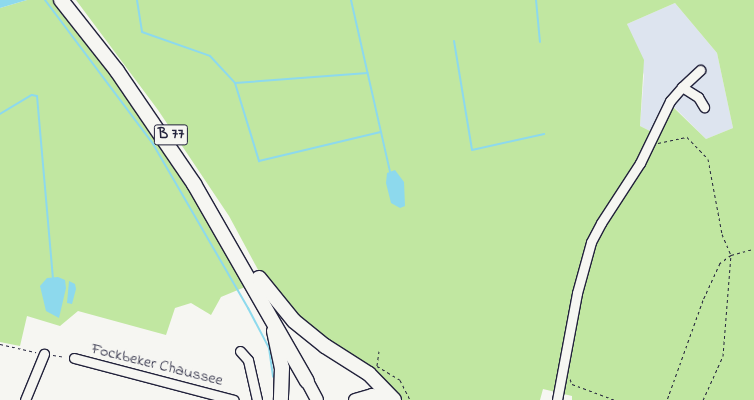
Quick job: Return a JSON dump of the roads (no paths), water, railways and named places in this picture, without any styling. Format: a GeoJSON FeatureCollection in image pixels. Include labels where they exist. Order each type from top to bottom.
{"type":"FeatureCollection","features":[{"type":"Feature","properties":{"kind":"highway","name":"B 77"},"geometry":{"type":"LineString","coordinates":[[61,0],[117,71],[168,145],[255,281]]}},
{"type":"Feature","properties":{"kind":"highway","name":"B 77"},"geometry":{"type":"LineString","coordinates":[[71,0],[160,118],[255,281],[307,381]]}},
{"type":"Feature","properties":{"kind":"highway"},"geometry":{"type":"LineString","coordinates":[[255,281],[275,334],[282,368],[281,400]]}},
{"type":"Feature","properties":{"kind":"highway"},"geometry":{"type":"LineString","coordinates":[[255,281],[294,321],[325,346],[369,374],[394,400]]}},
{"type":"Feature","properties":{"kind":"main road","name":"B 77"},"geometry":{"type":"LineString","coordinates":[[307,381],[317,400]]}},
{"type":"Feature","properties":{"kind":"main road"},"geometry":{"type":"LineString","coordinates":[[355,400],[372,395],[385,400]]}},
{"type":"Feature","properties":{"kind":"street"},"geometry":{"type":"LineString","coordinates":[[557,400],[577,293],[591,242],[648,145],[670,101],[700,70]]}},
{"type":"Feature","properties":{"kind":"street"},"geometry":{"type":"LineString","coordinates":[[682,87],[698,97],[704,107]]}},
{"type":"Feature","properties":{"kind":"street"},"geometry":{"type":"LineString","coordinates":[[240,352],[248,360],[257,400]]}},
{"type":"Feature","properties":{"kind":"street"},"geometry":{"type":"LineString","coordinates":[[25,400],[44,354]]}},
{"type":"Feature","properties":{"kind":"street","name":"Fockbeker Chaussee"},"geometry":{"type":"LineString","coordinates":[[74,358],[234,400]]}},
{"type":"Feature","properties":{"kind":"water"},"geometry":{"type":"Polygon","coordinates":[[[0,0],[27,0],[0,8],[0,0]]]}},
{"type":"Feature","properties":{"kind":"water"},"geometry":{"type":"Polygon","coordinates":[[[395,170],[404,182],[405,206],[400,208],[391,203],[386,183],[387,173],[395,170]]]}},
{"type":"Feature","properties":{"kind":"water"},"geometry":{"type":"Polygon","coordinates":[[[58,277],[65,280],[66,288],[59,318],[46,311],[40,286],[47,278],[58,277]]]}},
{"type":"Feature","properties":{"kind":"water"},"geometry":{"type":"Polygon","coordinates":[[[69,281],[75,284],[76,289],[72,304],[67,303],[69,281]]]}},
{"type":"Feature","properties":{"kind":"waterway"},"geometry":{"type":"LineString","coordinates":[[45,0],[153,144],[248,308],[269,348],[273,377]]}},
{"type":"Feature","properties":{"kind":"waterway"},"geometry":{"type":"LineString","coordinates":[[137,0],[142,32],[210,56],[235,83],[259,161],[381,132]]}},
{"type":"Feature","properties":{"kind":"waterway"},"geometry":{"type":"LineString","coordinates":[[351,0],[390,172]]}},
{"type":"Feature","properties":{"kind":"waterway"},"geometry":{"type":"LineString","coordinates":[[536,0],[540,42]]}},
{"type":"Feature","properties":{"kind":"waterway"},"geometry":{"type":"LineString","coordinates":[[454,41],[472,150],[544,134]]}},
{"type":"Feature","properties":{"kind":"waterway"},"geometry":{"type":"LineString","coordinates":[[235,83],[368,73]]}},
{"type":"Feature","properties":{"kind":"waterway"},"geometry":{"type":"LineString","coordinates":[[0,114],[32,95],[37,96],[53,278]]}}]}
